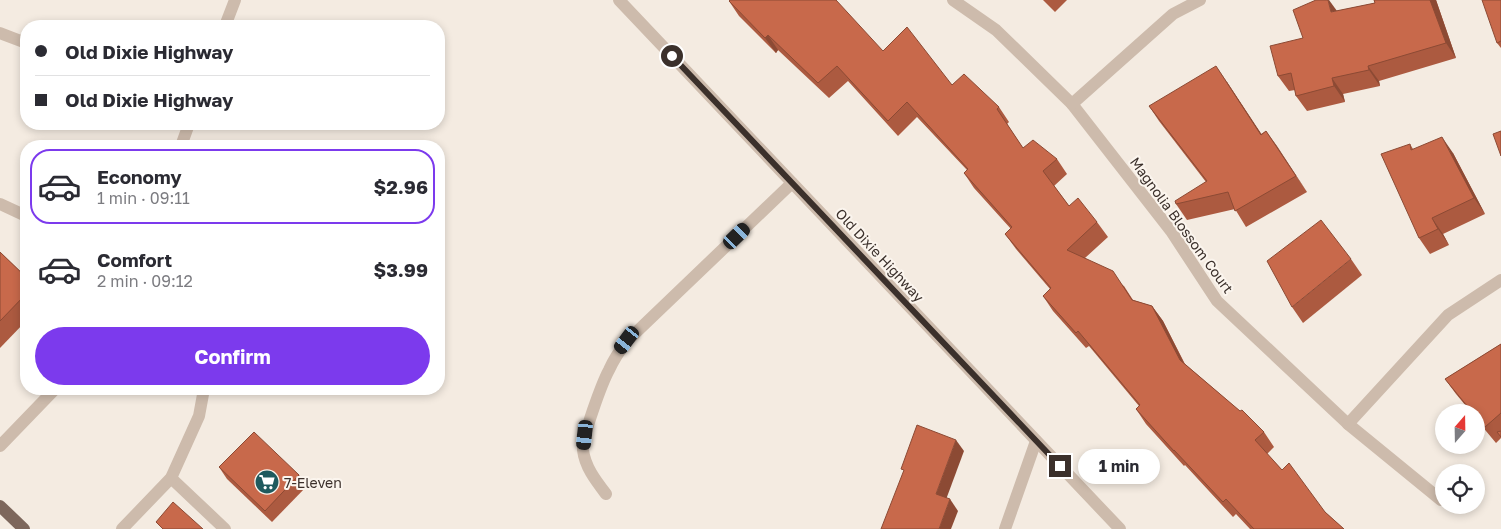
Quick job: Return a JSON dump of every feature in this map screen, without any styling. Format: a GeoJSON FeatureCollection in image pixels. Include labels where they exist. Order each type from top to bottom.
{"type":"FeatureCollection","features":[{"type":"Feature","properties":{"kind":"main road"},"geometry":{"type":"LineString","coordinates":[[0,506],[24,529]]}},
{"type":"Feature","properties":{"kind":"street"},"geometry":{"type":"LineString","coordinates":[[227,20],[235,0]]}},
{"type":"Feature","properties":{"kind":"street","name":"Old Dixie Highway"},"geometry":{"type":"LineString","coordinates":[[619,0],[1120,529]]}},
{"type":"Feature","properties":{"kind":"street","name":"Magnolia Blossom Court"},"geometry":{"type":"LineString","coordinates":[[953,0],[996,30],[1072,104],[1171,231],[1217,301],[1348,424],[1435,495]]}},
{"type":"Feature","properties":{"kind":"street"},"geometry":{"type":"LineString","coordinates":[[1072,104],[1173,14],[1200,0]]}},
{"type":"Feature","properties":{"kind":"street"},"geometry":{"type":"LineString","coordinates":[[0,33],[20,41]]}},
{"type":"Feature","properties":{"kind":"street"},"geometry":{"type":"LineString","coordinates":[[606,494],[589,470],[583,450],[585,435],[608,372],[618,353],[627,340],[792,183]]}},
{"type":"Feature","properties":{"kind":"street"},"geometry":{"type":"LineString","coordinates":[[0,204],[20,213]]}},
{"type":"Feature","properties":{"kind":"street"},"geometry":{"type":"LineString","coordinates":[[1348,424],[1448,316],[1501,280]]}},
{"type":"Feature","properties":{"kind":"street"},"geometry":{"type":"LineString","coordinates":[[0,446],[49,395]]}},
{"type":"Feature","properties":{"kind":"street"},"geometry":{"type":"LineString","coordinates":[[122,529],[171,478],[199,416],[203,395]]}},
{"type":"Feature","properties":{"kind":"street"},"geometry":{"type":"LineString","coordinates":[[1005,529],[1036,441]]}},
{"type":"Feature","properties":{"kind":"street"},"geometry":{"type":"LineString","coordinates":[[171,478],[225,529]]}},
{"type":"Feature","properties":{"kind":"building"},"geometry":{"type":"Polygon","coordinates":[[[730,0],[836,0],[883,51],[907,27],[952,85],[964,74],[999,107],[997,109],[1023,148],[1033,140],[1057,159],[1043,171],[1069,206],[1078,198],[1097,222],[1067,250],[1113,271],[1132,300],[1152,306],[1180,360],[1240,411],[1242,410],[1264,432],[1255,440],[1282,470],[1289,463],[1325,512],[1344,529],[1254,529],[1226,499],[1223,502],[1174,451],[1136,409],[1140,405],[1078,331],[1076,333],[1043,296],[1051,288],[1005,234],[1012,227],[964,173],[968,169],[907,102],[888,121],[837,66],[818,83],[768,35],[765,38],[730,0]]]}},
{"type":"Feature","properties":{"kind":"building"},"geometry":{"type":"Polygon","coordinates":[[[1316,0],[1328,0],[1331,12],[1375,3],[1374,0],[1430,0],[1446,43],[1368,66],[1369,70],[1332,78],[1334,86],[1296,96],[1291,73],[1278,76],[1270,46],[1303,38],[1293,10],[1316,0]]]}},
{"type":"Feature","properties":{"kind":"building"},"geometry":{"type":"Polygon","coordinates":[[[1482,0],[1501,0],[1501,41],[1497,43],[1482,0]]]}},
{"type":"Feature","properties":{"kind":"building"},"geometry":{"type":"Polygon","coordinates":[[[1216,66],[1261,135],[1266,131],[1296,176],[1235,211],[1228,192],[1176,204],[1175,201],[1207,181],[1149,106],[1216,66]]]}},
{"type":"Feature","properties":{"kind":"building"},"geometry":{"type":"Polygon","coordinates":[[[1501,131],[1501,156],[1493,134],[1501,131]]]}},
{"type":"Feature","properties":{"kind":"building"},"geometry":{"type":"Polygon","coordinates":[[[1442,137],[1474,198],[1432,218],[1438,229],[1419,238],[1381,154],[1410,144],[1411,150],[1442,137]]]}},
{"type":"Feature","properties":{"kind":"building"},"geometry":{"type":"Polygon","coordinates":[[[1321,220],[1351,259],[1292,307],[1267,261],[1321,220]]]}},
{"type":"Feature","properties":{"kind":"building"},"geometry":{"type":"Polygon","coordinates":[[[0,252],[20,271],[20,300],[0,321],[0,252]]]}},
{"type":"Feature","properties":{"kind":"building"},"geometry":{"type":"Polygon","coordinates":[[[1501,344],[1501,413],[1485,427],[1485,404],[1465,404],[1445,379],[1501,344]]]}},
{"type":"Feature","properties":{"kind":"building"},"geometry":{"type":"Polygon","coordinates":[[[917,425],[956,440],[936,494],[950,499],[939,529],[881,529],[904,470],[901,469],[917,425]]]}},
{"type":"Feature","properties":{"kind":"building","name":"7-Eleven"},"geometry":{"type":"Polygon","coordinates":[[[254,432],[299,475],[265,511],[219,467],[254,432]]]}},
{"type":"Feature","properties":{"kind":"building"},"geometry":{"type":"Polygon","coordinates":[[[173,502],[203,529],[163,529],[156,522],[173,502]]]}},
{"type":"Feature","properties":{"kind":"place","name":"7-Eleven"},"geometry":{"type":"Point","coordinates":[267,482]}},
{"type":"Feature","properties":{"kind":"route"},"geometry":{"type":"LineString","coordinates":[[672,56],[1060,466]]}}]}
